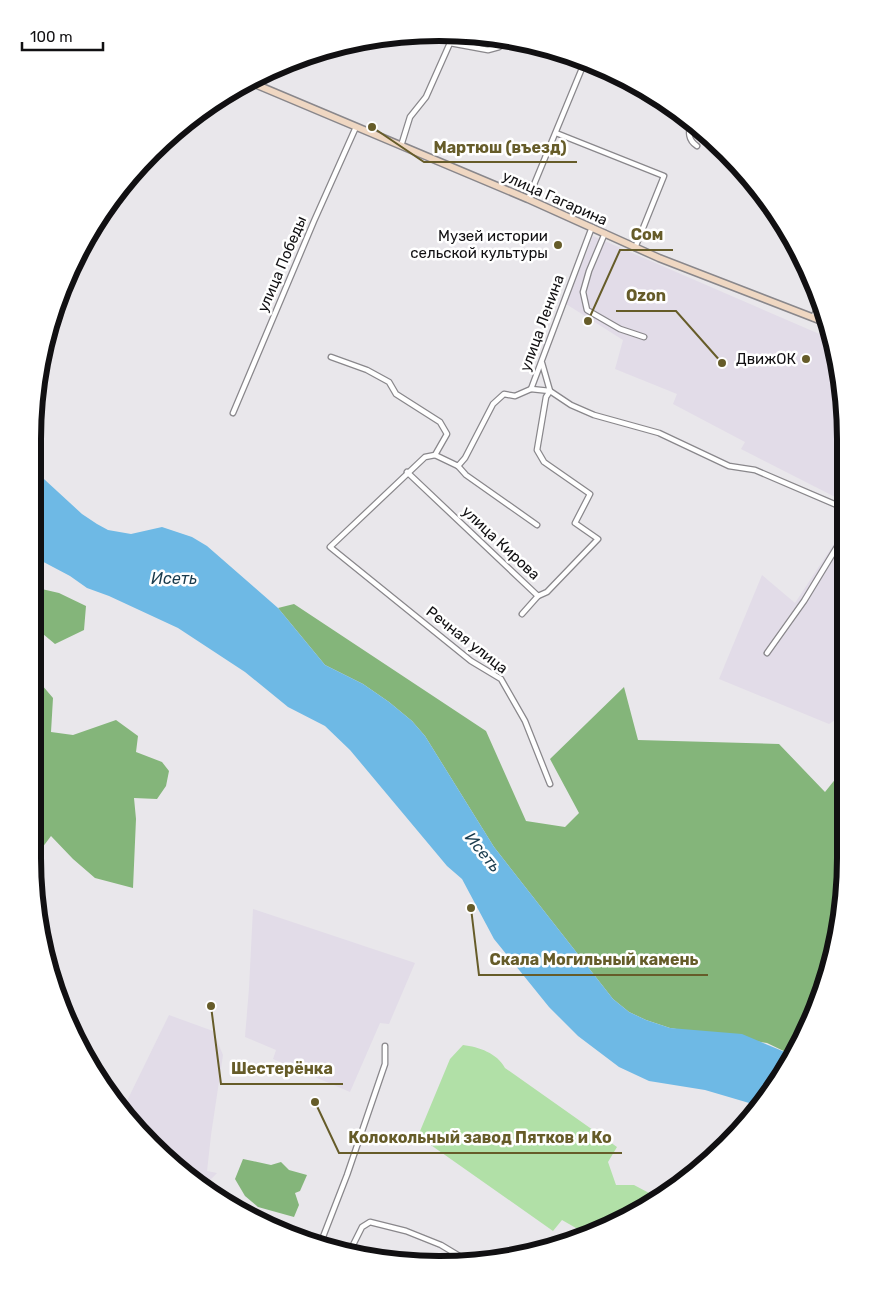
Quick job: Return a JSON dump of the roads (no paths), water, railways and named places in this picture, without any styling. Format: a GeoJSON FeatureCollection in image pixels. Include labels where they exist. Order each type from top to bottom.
{"type":"FeatureCollection","features":[{"type":"Feature","properties":{"kind":"main road","name":"улица Гагарина"},"geometry":{"type":"LineString","coordinates":[[257,85],[528,199],[666,261],[819,320]]}},
{"type":"Feature","properties":{"kind":"street"},"geometry":{"type":"LineString","coordinates":[[401,146],[410,117],[426,97],[450,42],[488,50],[499,47]]}},
{"type":"Feature","properties":{"kind":"street"},"geometry":{"type":"LineString","coordinates":[[528,199],[582,68]]}},
{"type":"Feature","properties":{"kind":"street","name":"улица Победы"},"geometry":{"type":"LineString","coordinates":[[233,413],[356,127]]}},
{"type":"Feature","properties":{"kind":"street"},"geometry":{"type":"LineString","coordinates":[[689,130],[688,135],[692,143],[697,146]]}},
{"type":"Feature","properties":{"kind":"street"},"geometry":{"type":"LineString","coordinates":[[556,133],[664,176],[635,248]]}},
{"type":"Feature","properties":{"kind":"street","name":"улица Ленина"},"geometry":{"type":"LineString","coordinates":[[458,466],[465,458],[493,404],[504,394],[516,396],[531,389],[592,227]]}},
{"type":"Feature","properties":{"kind":"street"},"geometry":{"type":"LineString","coordinates":[[605,233],[589,271],[583,292],[587,310],[620,329],[644,337]]}},
{"type":"Feature","properties":{"kind":"street"},"geometry":{"type":"LineString","coordinates":[[813,318],[816,311]]}},
{"type":"Feature","properties":{"kind":"street"},"geometry":{"type":"LineString","coordinates":[[331,357],[366,370],[389,382],[396,394],[440,422],[447,434],[435,455]]}},
{"type":"Feature","properties":{"kind":"street"},"geometry":{"type":"LineString","coordinates":[[542,363],[550,391]]}},
{"type":"Feature","properties":{"kind":"street"},"geometry":{"type":"LineString","coordinates":[[531,389],[550,391],[571,405],[594,415],[658,433],[729,466],[755,470],[837,505]]}},
{"type":"Feature","properties":{"kind":"street","name":"улица Кирова"},"geometry":{"type":"LineString","coordinates":[[407,472],[538,596],[546,592],[598,539],[575,523],[590,494],[544,462],[537,450],[546,397],[550,391]]}},
{"type":"Feature","properties":{"kind":"street"},"geometry":{"type":"LineString","coordinates":[[407,472],[425,457],[435,455],[458,466],[466,474],[537,525]]}},
{"type":"Feature","properties":{"kind":"street","name":"Речная улица"},"geometry":{"type":"LineString","coordinates":[[407,472],[330,547],[471,661],[501,679],[525,721],[550,784]]}},
{"type":"Feature","properties":{"kind":"street"},"geometry":{"type":"LineString","coordinates":[[767,653],[804,601],[837,547]]}},
{"type":"Feature","properties":{"kind":"street"},"geometry":{"type":"LineString","coordinates":[[522,614],[538,596]]}},
{"type":"Feature","properties":{"kind":"street"},"geometry":{"type":"LineString","coordinates":[[322,1238],[347,1175],[385,1064],[385,1046]]}},
{"type":"Feature","properties":{"kind":"street"},"geometry":{"type":"LineString","coordinates":[[353,1246],[362,1227],[370,1222],[406,1231],[441,1244],[457,1255]]}},
{"type":"Feature","properties":{"kind":"water","name":"Исеть"},"geometry":{"type":"Polygon","coordinates":[[[41,476],[82,514],[108,530],[131,534],[162,527],[192,537],[207,546],[278,608],[325,665],[363,684],[412,721],[425,736],[494,847],[613,999],[629,1012],[670,1028],[742,1034],[786,1052],[755,1100],[752,1104],[705,1090],[649,1081],[619,1067],[578,1036],[549,1007],[494,939],[462,879],[447,866],[350,750],[325,726],[288,707],[245,672],[178,628],[109,596],[87,588],[70,576],[41,561],[41,476]]]}},
{"type":"Feature","properties":{"kind":"place","name":"Мартюш (въезд)"},"geometry":{"type":"Point","coordinates":[372,127]}},
{"type":"Feature","properties":{"kind":"place","name":"Музей истории сельской культуры"},"geometry":{"type":"Point","coordinates":[558,245]}},
{"type":"Feature","properties":{"kind":"place","name":"Сом"},"geometry":{"type":"Point","coordinates":[588,321]}},
{"type":"Feature","properties":{"kind":"place","name":"ДвижОК"},"geometry":{"type":"Point","coordinates":[806,359]}},
{"type":"Feature","properties":{"kind":"place","name":"Ozon"},"geometry":{"type":"Point","coordinates":[722,363]}},
{"type":"Feature","properties":{"kind":"place","name":"Скала Могильный камень"},"geometry":{"type":"Point","coordinates":[471,908]}},
{"type":"Feature","properties":{"kind":"place","name":"Шестерёнка"},"geometry":{"type":"Point","coordinates":[211,1006]}},
{"type":"Feature","properties":{"kind":"place","name":"Колокольный завод Пятков и Ко"},"geometry":{"type":"Point","coordinates":[315,1102]}}]}
